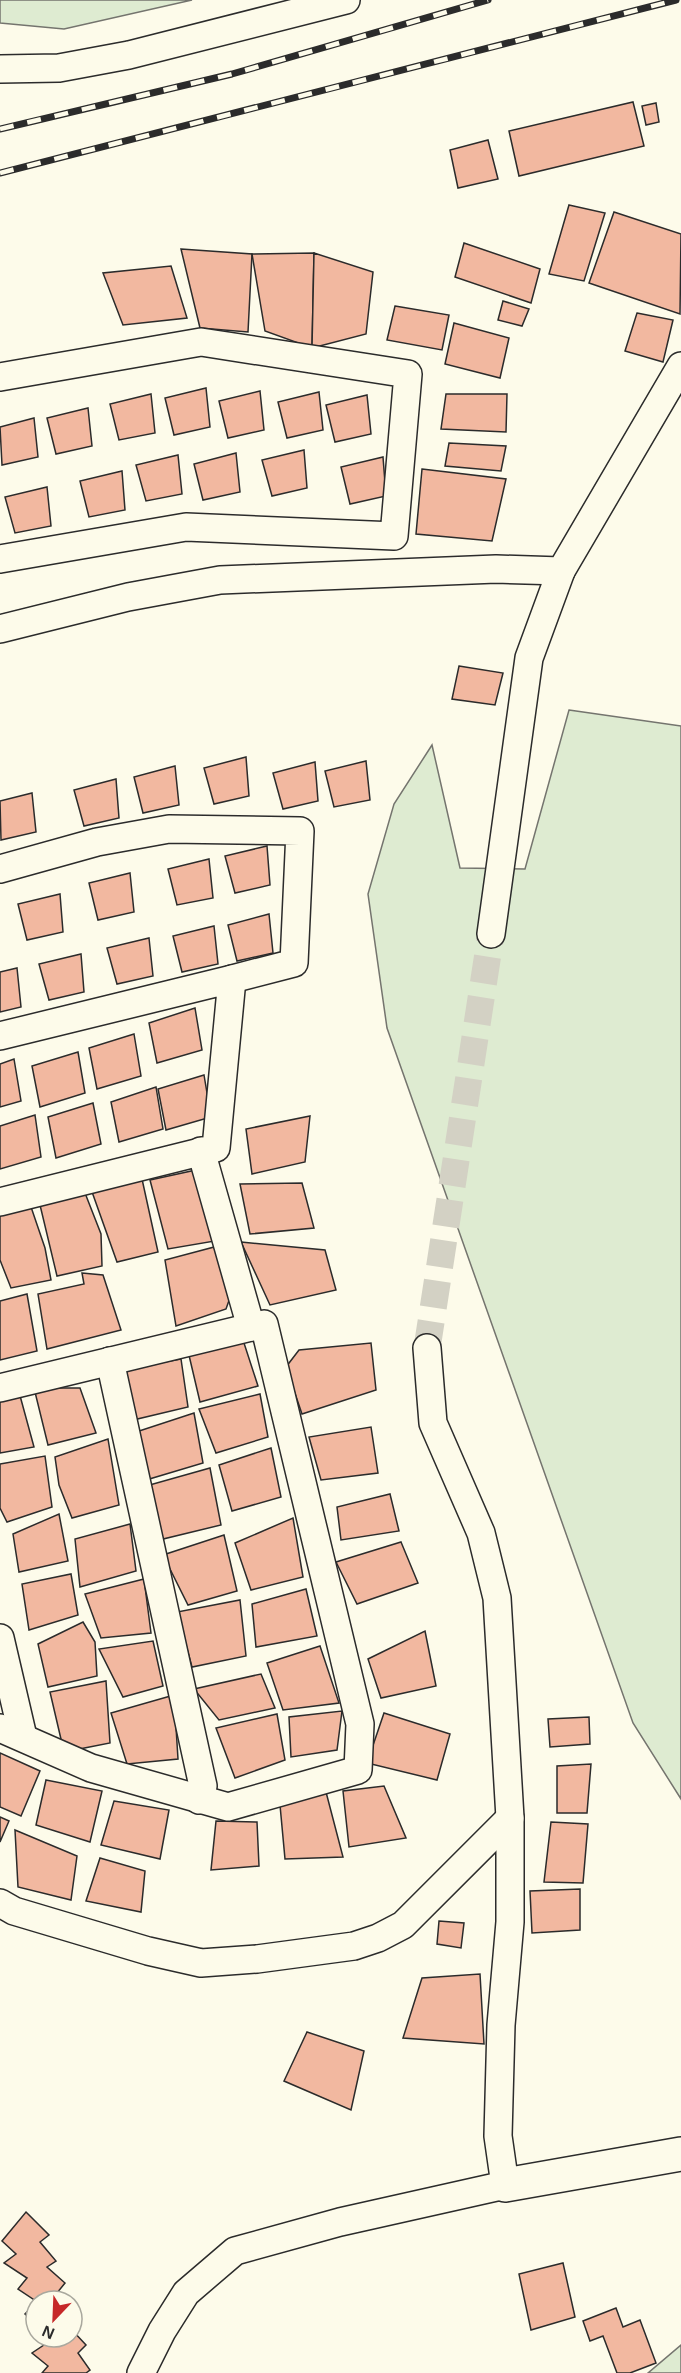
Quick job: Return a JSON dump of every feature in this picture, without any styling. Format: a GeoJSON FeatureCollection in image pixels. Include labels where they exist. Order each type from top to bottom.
{"type":"FeatureCollection","features":[{"type":"Feature","properties":{"kind":"street"},"geometry":{"type":"LineString","coordinates":[[0,69],[59,68],[129,55],[346,0]]}},
{"type":"Feature","properties":{"kind":"street"},"geometry":{"type":"LineString","coordinates":[[0,377],[201,342],[408,374],[394,536],[186,527],[0,559]]}},
{"type":"Feature","properties":{"kind":"street"},"geometry":{"type":"LineString","coordinates":[[491,934],[529,658],[561,571],[681,366]]}},
{"type":"Feature","properties":{"kind":"street"},"geometry":{"type":"LineString","coordinates":[[0,629],[128,597],[220,580],[496,569],[561,571]]}},
{"type":"Feature","properties":{"kind":"street"},"geometry":{"type":"LineString","coordinates":[[0,869],[97,842],[169,829],[300,831],[294,963],[0,1036]]}},
{"type":"Feature","properties":{"kind":"street"},"geometry":{"type":"LineString","coordinates":[[0,1202],[216,1148],[231,979]]}},
{"type":"Feature","properties":{"kind":"street"},"geometry":{"type":"LineString","coordinates":[[201,1151],[251,1327]]}},
{"type":"Feature","properties":{"kind":"street"},"geometry":{"type":"LineString","coordinates":[[0,1388],[264,1324],[360,1724],[358,1770],[228,1807],[91,1768],[11,1732],[0,1638]]}},
{"type":"Feature","properties":{"kind":"street"},"geometry":{"type":"LineString","coordinates":[[427,1348],[433,1423],[481,1533],[497,1598],[510,1818],[510,1923],[501,2025],[498,2136],[505,2185]]}},
{"type":"Feature","properties":{"kind":"street"},"geometry":{"type":"LineString","coordinates":[[110,1361],[203,1786],[199,1800]]}},
{"type":"Feature","properties":{"kind":"street"},"geometry":{"type":"LineString","coordinates":[[0,1903],[25,1915],[148,1951],[201,1963],[257,1959],[354,1946],[378,1938],[402,1924],[510,1818]]}},
{"type":"Feature","properties":{"kind":"street"},"geometry":{"type":"LineString","coordinates":[[141,2373],[162,2331],[186,2293],[236,2251],[340,2222],[505,2185],[681,2154]]}},
{"type":"Feature","properties":{"kind":"green space"},"geometry":{"type":"Polygon","coordinates":[[[0,0],[192,0],[64,29],[0,23],[0,0]]]}},
{"type":"Feature","properties":{"kind":"green space"},"geometry":{"type":"Polygon","coordinates":[[[569,710],[681,726],[681,1799],[633,1723],[387,1028],[368,894],[394,804],[432,745],[460,868],[525,869],[569,710]]]}},
{"type":"Feature","properties":{"kind":"green space"},"geometry":{"type":"Polygon","coordinates":[[[681,2345],[681,2373],[648,2373],[681,2345]]]}},
{"type":"Feature","properties":{"kind":"building"},"geometry":{"type":"Polygon","coordinates":[[[633,102],[644,146],[519,176],[509,131],[633,102]]]}},
{"type":"Feature","properties":{"kind":"building"},"geometry":{"type":"Polygon","coordinates":[[[656,103],[659,122],[646,125],[642,106],[656,103]]]}},
{"type":"Feature","properties":{"kind":"building"},"geometry":{"type":"Polygon","coordinates":[[[488,140],[498,179],[458,188],[450,150],[488,140]]]}},
{"type":"Feature","properties":{"kind":"building"},"geometry":{"type":"Polygon","coordinates":[[[569,205],[605,213],[584,281],[549,274],[569,205]]]}},
{"type":"Feature","properties":{"kind":"building"},"geometry":{"type":"Polygon","coordinates":[[[614,212],[681,234],[680,314],[589,283],[614,212]]]}},
{"type":"Feature","properties":{"kind":"building"},"geometry":{"type":"Polygon","coordinates":[[[464,243],[540,269],[531,303],[455,277],[464,243]]]}},
{"type":"Feature","properties":{"kind":"building"},"geometry":{"type":"Polygon","coordinates":[[[181,249],[252,254],[248,332],[200,328],[181,249]]]}},
{"type":"Feature","properties":{"kind":"building"},"geometry":{"type":"Polygon","coordinates":[[[314,253],[312,348],[265,331],[252,254],[314,253]]]}},
{"type":"Feature","properties":{"kind":"building"},"geometry":{"type":"Polygon","coordinates":[[[314,253],[373,272],[366,334],[312,348],[314,253]]]}},
{"type":"Feature","properties":{"kind":"building"},"geometry":{"type":"Polygon","coordinates":[[[171,266],[187,318],[123,325],[103,273],[171,266]]]}},
{"type":"Feature","properties":{"kind":"building"},"geometry":{"type":"Polygon","coordinates":[[[503,301],[529,309],[522,326],[498,320],[503,301]]]}},
{"type":"Feature","properties":{"kind":"building"},"geometry":{"type":"Polygon","coordinates":[[[395,306],[449,315],[442,350],[387,340],[395,306]]]}},
{"type":"Feature","properties":{"kind":"building"},"geometry":{"type":"Polygon","coordinates":[[[637,313],[673,320],[663,362],[625,351],[637,313]]]}},
{"type":"Feature","properties":{"kind":"building"},"geometry":{"type":"Polygon","coordinates":[[[454,323],[509,338],[500,378],[445,364],[454,323]]]}},
{"type":"Feature","properties":{"kind":"building"},"geometry":{"type":"Polygon","coordinates":[[[206,388],[210,427],[174,435],[165,398],[206,388]]]}},
{"type":"Feature","properties":{"kind":"building"},"geometry":{"type":"Polygon","coordinates":[[[260,391],[264,430],[228,438],[219,401],[260,391]]]}},
{"type":"Feature","properties":{"kind":"building"},"geometry":{"type":"Polygon","coordinates":[[[319,392],[323,430],[287,438],[278,402],[319,392]]]}},
{"type":"Feature","properties":{"kind":"building"},"geometry":{"type":"Polygon","coordinates":[[[151,394],[155,433],[119,440],[110,404],[151,394]]]}},
{"type":"Feature","properties":{"kind":"building"},"geometry":{"type":"Polygon","coordinates":[[[446,394],[507,394],[506,432],[441,429],[446,394]]]}},
{"type":"Feature","properties":{"kind":"building"},"geometry":{"type":"Polygon","coordinates":[[[367,395],[371,434],[335,442],[326,405],[367,395]]]}},
{"type":"Feature","properties":{"kind":"building"},"geometry":{"type":"Polygon","coordinates":[[[88,408],[92,446],[56,454],[47,418],[88,408]]]}},
{"type":"Feature","properties":{"kind":"building"},"geometry":{"type":"Polygon","coordinates":[[[34,418],[38,457],[2,465],[0,427],[34,418]]]}},
{"type":"Feature","properties":{"kind":"building"},"geometry":{"type":"Polygon","coordinates":[[[449,443],[506,446],[501,471],[445,466],[449,443]]]}},
{"type":"Feature","properties":{"kind":"building"},"geometry":{"type":"Polygon","coordinates":[[[304,450],[307,488],[272,496],[262,460],[304,450]]]}},
{"type":"Feature","properties":{"kind":"building"},"geometry":{"type":"Polygon","coordinates":[[[236,453],[240,492],[203,500],[194,464],[236,453]]]}},
{"type":"Feature","properties":{"kind":"building"},"geometry":{"type":"Polygon","coordinates":[[[178,455],[182,494],[146,501],[136,465],[178,455]]]}},
{"type":"Feature","properties":{"kind":"building"},"geometry":{"type":"Polygon","coordinates":[[[383,457],[386,496],[350,504],[341,467],[383,457]]]}},
{"type":"Feature","properties":{"kind":"building"},"geometry":{"type":"Polygon","coordinates":[[[422,469],[506,479],[492,541],[416,534],[422,469]]]}},
{"type":"Feature","properties":{"kind":"building"},"geometry":{"type":"Polygon","coordinates":[[[122,471],[125,510],[89,517],[80,481],[122,471]]]}},
{"type":"Feature","properties":{"kind":"building"},"geometry":{"type":"Polygon","coordinates":[[[47,487],[51,526],[15,533],[5,497],[47,487]]]}},
{"type":"Feature","properties":{"kind":"building"},"geometry":{"type":"Polygon","coordinates":[[[459,666],[503,673],[495,705],[452,699],[459,666]]]}},
{"type":"Feature","properties":{"kind":"building"},"geometry":{"type":"Polygon","coordinates":[[[246,757],[249,796],[214,804],[204,768],[246,757]]]}},
{"type":"Feature","properties":{"kind":"building"},"geometry":{"type":"Polygon","coordinates":[[[366,761],[370,800],[334,807],[325,771],[366,761]]]}},
{"type":"Feature","properties":{"kind":"building"},"geometry":{"type":"Polygon","coordinates":[[[315,762],[318,801],[283,809],[273,773],[315,762]]]}},
{"type":"Feature","properties":{"kind":"building"},"geometry":{"type":"Polygon","coordinates":[[[175,766],[179,805],[143,813],[134,777],[175,766]]]}},
{"type":"Feature","properties":{"kind":"building"},"geometry":{"type":"Polygon","coordinates":[[[116,779],[119,818],[84,826],[74,790],[116,779]]]}},
{"type":"Feature","properties":{"kind":"building"},"geometry":{"type":"Polygon","coordinates":[[[32,793],[36,832],[1,840],[0,801],[32,793]]]}},
{"type":"Feature","properties":{"kind":"building"},"geometry":{"type":"Polygon","coordinates":[[[267,846],[270,885],[235,893],[225,856],[267,846]]]}},
{"type":"Feature","properties":{"kind":"building"},"geometry":{"type":"Polygon","coordinates":[[[209,859],[213,898],[177,905],[168,869],[209,859]]]}},
{"type":"Feature","properties":{"kind":"building"},"geometry":{"type":"Polygon","coordinates":[[[130,873],[134,912],[98,920],[89,883],[130,873]]]}},
{"type":"Feature","properties":{"kind":"building"},"geometry":{"type":"Polygon","coordinates":[[[60,894],[63,932],[27,940],[18,904],[60,894]]]}},
{"type":"Feature","properties":{"kind":"building"},"geometry":{"type":"Polygon","coordinates":[[[269,914],[273,953],[237,961],[228,925],[269,914]]]}},
{"type":"Feature","properties":{"kind":"building"},"geometry":{"type":"Polygon","coordinates":[[[214,926],[218,964],[182,972],[173,936],[214,926]]]}},
{"type":"Feature","properties":{"kind":"building"},"geometry":{"type":"Polygon","coordinates":[[[149,938],[153,976],[117,984],[107,948],[149,938]]]}},
{"type":"Feature","properties":{"kind":"building"},"geometry":{"type":"Polygon","coordinates":[[[81,954],[84,992],[49,1000],[39,964],[81,954]]]}},
{"type":"Feature","properties":{"kind":"building"},"geometry":{"type":"Polygon","coordinates":[[[17,968],[21,1007],[0,1012],[0,972],[17,968]]]}},
{"type":"Feature","properties":{"kind":"building"},"geometry":{"type":"Polygon","coordinates":[[[195,1008],[202,1050],[157,1063],[149,1023],[195,1008]]]}},
{"type":"Feature","properties":{"kind":"building"},"geometry":{"type":"Polygon","coordinates":[[[134,1034],[141,1076],[97,1089],[89,1048],[134,1034]]]}},
{"type":"Feature","properties":{"kind":"building"},"geometry":{"type":"Polygon","coordinates":[[[78,1052],[85,1093],[40,1107],[32,1066],[78,1052]]]}},
{"type":"Feature","properties":{"kind":"building"},"geometry":{"type":"Polygon","coordinates":[[[14,1059],[21,1101],[0,1107],[0,1064],[14,1059]]]}},
{"type":"Feature","properties":{"kind":"building"},"geometry":{"type":"Polygon","coordinates":[[[204,1075],[211,1117],[166,1130],[158,1089],[204,1075]]]}},
{"type":"Feature","properties":{"kind":"building"},"geometry":{"type":"Polygon","coordinates":[[[156,1087],[163,1129],[119,1142],[111,1102],[156,1087]]]}},
{"type":"Feature","properties":{"kind":"building"},"geometry":{"type":"Polygon","coordinates":[[[93,1103],[101,1144],[56,1158],[48,1117],[93,1103]]]}},
{"type":"Feature","properties":{"kind":"building"},"geometry":{"type":"Polygon","coordinates":[[[35,1115],[41,1157],[0,1169],[0,1126],[35,1115]]]}},
{"type":"Feature","properties":{"kind":"building"},"geometry":{"type":"Polygon","coordinates":[[[310,1116],[305,1162],[252,1174],[246,1129],[310,1116]]]}},
{"type":"Feature","properties":{"kind":"building"},"geometry":{"type":"Polygon","coordinates":[[[196,1170],[215,1241],[168,1249],[150,1180],[196,1170]]]}},
{"type":"Feature","properties":{"kind":"building"},"geometry":{"type":"Polygon","coordinates":[[[142,1179],[158,1252],[117,1262],[91,1189],[142,1179]]]}},
{"type":"Feature","properties":{"kind":"building"},"geometry":{"type":"Polygon","coordinates":[[[302,1183],[314,1228],[250,1234],[240,1184],[302,1183]]]}},
{"type":"Feature","properties":{"kind":"building"},"geometry":{"type":"Polygon","coordinates":[[[85,1193],[101,1234],[102,1266],[57,1276],[40,1205],[85,1193]]]}},
{"type":"Feature","properties":{"kind":"building"},"geometry":{"type":"Polygon","coordinates":[[[30,1204],[45,1248],[51,1280],[11,1288],[0,1260],[0,1216],[7,1206],[30,1204]]]}},
{"type":"Feature","properties":{"kind":"building"},"geometry":{"type":"Polygon","coordinates":[[[241,1242],[325,1250],[336,1290],[270,1305],[241,1242]]]}},
{"type":"Feature","properties":{"kind":"building"},"geometry":{"type":"Polygon","coordinates":[[[218,1246],[232,1292],[226,1309],[176,1326],[165,1260],[218,1246]]]}},
{"type":"Feature","properties":{"kind":"building"},"geometry":{"type":"Polygon","coordinates":[[[82,1273],[103,1275],[121,1330],[47,1349],[38,1294],[84,1284],[82,1273]]]}},
{"type":"Feature","properties":{"kind":"building"},"geometry":{"type":"Polygon","coordinates":[[[27,1294],[37,1351],[0,1360],[0,1301],[27,1294]]]}},
{"type":"Feature","properties":{"kind":"building"},"geometry":{"type":"Polygon","coordinates":[[[243,1340],[258,1386],[200,1402],[188,1351],[243,1340]]]}},
{"type":"Feature","properties":{"kind":"building"},"geometry":{"type":"Polygon","coordinates":[[[371,1343],[376,1390],[302,1414],[286,1367],[299,1350],[371,1343]]]}},
{"type":"Feature","properties":{"kind":"building"},"geometry":{"type":"Polygon","coordinates":[[[181,1359],[188,1407],[133,1420],[120,1370],[181,1359]]]}},
{"type":"Feature","properties":{"kind":"building"},"geometry":{"type":"Polygon","coordinates":[[[34,1388],[80,1388],[96,1433],[48,1445],[34,1388]]]}},
{"type":"Feature","properties":{"kind":"building"},"geometry":{"type":"Polygon","coordinates":[[[19,1392],[34,1447],[0,1453],[0,1400],[19,1392]]]}},
{"type":"Feature","properties":{"kind":"building"},"geometry":{"type":"Polygon","coordinates":[[[260,1394],[268,1437],[216,1453],[199,1409],[260,1394]]]}},
{"type":"Feature","properties":{"kind":"building"},"geometry":{"type":"Polygon","coordinates":[[[194,1413],[203,1463],[146,1480],[133,1433],[194,1413]]]}},
{"type":"Feature","properties":{"kind":"building"},"geometry":{"type":"Polygon","coordinates":[[[371,1427],[378,1473],[321,1480],[309,1437],[371,1427]]]}},
{"type":"Feature","properties":{"kind":"building"},"geometry":{"type":"Polygon","coordinates":[[[108,1439],[119,1505],[72,1518],[59,1485],[55,1457],[108,1439]]]}},
{"type":"Feature","properties":{"kind":"building"},"geometry":{"type":"Polygon","coordinates":[[[271,1448],[281,1497],[232,1511],[219,1465],[271,1448]]]}},
{"type":"Feature","properties":{"kind":"building"},"geometry":{"type":"Polygon","coordinates":[[[45,1456],[52,1507],[7,1522],[0,1508],[0,1464],[45,1456]]]}},
{"type":"Feature","properties":{"kind":"building"},"geometry":{"type":"Polygon","coordinates":[[[210,1468],[221,1525],[163,1539],[146,1486],[210,1468]]]}},
{"type":"Feature","properties":{"kind":"building"},"geometry":{"type":"Polygon","coordinates":[[[390,1494],[399,1531],[341,1540],[337,1507],[390,1494]]]}},
{"type":"Feature","properties":{"kind":"building"},"geometry":{"type":"Polygon","coordinates":[[[59,1514],[68,1561],[19,1572],[13,1534],[59,1514]]]}},
{"type":"Feature","properties":{"kind":"building"},"geometry":{"type":"Polygon","coordinates":[[[293,1518],[303,1577],[251,1590],[235,1543],[293,1518]]]}},
{"type":"Feature","properties":{"kind":"building"},"geometry":{"type":"Polygon","coordinates":[[[130,1524],[136,1571],[80,1587],[75,1539],[130,1524]]]}},
{"type":"Feature","properties":{"kind":"building"},"geometry":{"type":"Polygon","coordinates":[[[224,1535],[237,1591],[188,1605],[163,1555],[224,1535]]]}},
{"type":"Feature","properties":{"kind":"building"},"geometry":{"type":"Polygon","coordinates":[[[401,1542],[418,1583],[357,1604],[336,1562],[401,1542]]]}},
{"type":"Feature","properties":{"kind":"building"},"geometry":{"type":"Polygon","coordinates":[[[71,1574],[78,1615],[29,1630],[22,1584],[71,1574]]]}},
{"type":"Feature","properties":{"kind":"building"},"geometry":{"type":"Polygon","coordinates":[[[144,1579],[151,1633],[101,1638],[85,1594],[144,1579]]]}},
{"type":"Feature","properties":{"kind":"building"},"geometry":{"type":"Polygon","coordinates":[[[306,1589],[317,1636],[256,1647],[252,1604],[306,1589]]]}},
{"type":"Feature","properties":{"kind":"building"},"geometry":{"type":"Polygon","coordinates":[[[240,1600],[246,1656],[192,1667],[177,1612],[240,1600]]]}},
{"type":"Feature","properties":{"kind":"building"},"geometry":{"type":"Polygon","coordinates":[[[83,1622],[95,1642],[97,1676],[48,1687],[38,1644],[83,1622]]]}},
{"type":"Feature","properties":{"kind":"building"},"geometry":{"type":"Polygon","coordinates":[[[425,1631],[436,1686],[381,1698],[368,1659],[425,1631]]]}},
{"type":"Feature","properties":{"kind":"building"},"geometry":{"type":"Polygon","coordinates":[[[153,1641],[163,1686],[123,1697],[99,1649],[153,1641]]]}},
{"type":"Feature","properties":{"kind":"building"},"geometry":{"type":"Polygon","coordinates":[[[320,1646],[339,1703],[283,1710],[267,1663],[320,1646]]]}},
{"type":"Feature","properties":{"kind":"building"},"geometry":{"type":"Polygon","coordinates":[[[261,1674],[275,1708],[219,1720],[194,1689],[261,1674]]]}},
{"type":"Feature","properties":{"kind":"building"},"geometry":{"type":"Polygon","coordinates":[[[106,1681],[110,1743],[64,1752],[50,1692],[106,1681]]]}},
{"type":"Feature","properties":{"kind":"building"},"geometry":{"type":"Polygon","coordinates":[[[174,1695],[178,1759],[127,1764],[111,1713],[174,1695]]]}},
{"type":"Feature","properties":{"kind":"building"},"geometry":{"type":"Polygon","coordinates":[[[342,1711],[337,1750],[291,1757],[289,1717],[342,1711]]]}},
{"type":"Feature","properties":{"kind":"building"},"geometry":{"type":"Polygon","coordinates":[[[384,1713],[450,1734],[437,1780],[367,1763],[384,1713]]]}},
{"type":"Feature","properties":{"kind":"building"},"geometry":{"type":"Polygon","coordinates":[[[277,1714],[285,1760],[235,1778],[216,1728],[277,1714]]]}},
{"type":"Feature","properties":{"kind":"building"},"geometry":{"type":"Polygon","coordinates":[[[589,1717],[590,1744],[550,1747],[548,1719],[589,1717]]]}},
{"type":"Feature","properties":{"kind":"building"},"geometry":{"type":"Polygon","coordinates":[[[0,1753],[40,1771],[21,1816],[0,1807],[0,1753]]]}},
{"type":"Feature","properties":{"kind":"building"},"geometry":{"type":"Polygon","coordinates":[[[591,1764],[587,1813],[557,1813],[557,1766],[591,1764]]]}},
{"type":"Feature","properties":{"kind":"building"},"geometry":{"type":"Polygon","coordinates":[[[46,1780],[102,1791],[90,1842],[36,1825],[46,1780]]]}},
{"type":"Feature","properties":{"kind":"building"},"geometry":{"type":"Polygon","coordinates":[[[384,1786],[406,1838],[349,1847],[343,1791],[384,1786]]]}},
{"type":"Feature","properties":{"kind":"building"},"geometry":{"type":"Polygon","coordinates":[[[326,1792],[343,1857],[285,1859],[280,1805],[326,1792]]]}},
{"type":"Feature","properties":{"kind":"building"},"geometry":{"type":"Polygon","coordinates":[[[114,1801],[169,1810],[160,1859],[101,1845],[114,1801]]]}},
{"type":"Feature","properties":{"kind":"building"},"geometry":{"type":"Polygon","coordinates":[[[0,1817],[9,1821],[0,1842],[0,1817]]]}},
{"type":"Feature","properties":{"kind":"building"},"geometry":{"type":"Polygon","coordinates":[[[216,1821],[257,1822],[259,1866],[211,1870],[216,1821]]]}},
{"type":"Feature","properties":{"kind":"building"},"geometry":{"type":"Polygon","coordinates":[[[551,1822],[588,1824],[583,1883],[544,1882],[551,1822]]]}},
{"type":"Feature","properties":{"kind":"building"},"geometry":{"type":"Polygon","coordinates":[[[15,1830],[77,1856],[71,1900],[18,1887],[15,1830]]]}},
{"type":"Feature","properties":{"kind":"building"},"geometry":{"type":"Polygon","coordinates":[[[100,1858],[145,1871],[141,1912],[86,1901],[100,1858]]]}},
{"type":"Feature","properties":{"kind":"building"},"geometry":{"type":"Polygon","coordinates":[[[580,1889],[580,1930],[532,1933],[530,1891],[580,1889]]]}},
{"type":"Feature","properties":{"kind":"building"},"geometry":{"type":"Polygon","coordinates":[[[439,1921],[464,1923],[461,1948],[437,1944],[439,1921]]]}},
{"type":"Feature","properties":{"kind":"building"},"geometry":{"type":"Polygon","coordinates":[[[480,1974],[484,2044],[403,2038],[422,1978],[480,1974]]]}},
{"type":"Feature","properties":{"kind":"building"},"geometry":{"type":"Polygon","coordinates":[[[307,2032],[364,2051],[351,2110],[284,2081],[307,2032]]]}},
{"type":"Feature","properties":{"kind":"building"},"geometry":{"type":"Polygon","coordinates":[[[26,2212],[49,2235],[40,2242],[56,2261],[47,2267],[65,2283],[60,2289],[24,2289],[24,2293],[18,2289],[27,2278],[4,2263],[16,2254],[2,2241],[26,2212]]]}},
{"type":"Feature","properties":{"kind":"building"},"geometry":{"type":"Polygon","coordinates":[[[563,2263],[575,2317],[531,2330],[519,2274],[563,2263]]]}},
{"type":"Feature","properties":{"kind":"building"},"geometry":{"type":"Polygon","coordinates":[[[616,2308],[623,2327],[640,2320],[656,2363],[630,2373],[617,2373],[603,2336],[590,2341],[583,2321],[616,2308]]]}},
{"type":"Feature","properties":{"kind":"building"},"geometry":{"type":"Polygon","coordinates":[[[38,2349],[82,2349],[78,2353],[90,2370],[86,2373],[42,2373],[48,2366],[32,2353],[38,2349]]]}},
{"type":"Feature","properties":{"kind":"tunnel"},"geometry":{"type":"LineString","coordinates":[[427,1348],[491,934]]}},
{"type":"Feature","properties":{"kind":"railway"},"geometry":{"type":"LineString","coordinates":[[0,129],[232,74],[488,0]]}},
{"type":"Feature","properties":{"kind":"railway"},"geometry":{"type":"LineString","coordinates":[[0,173],[676,0]]}}]}
